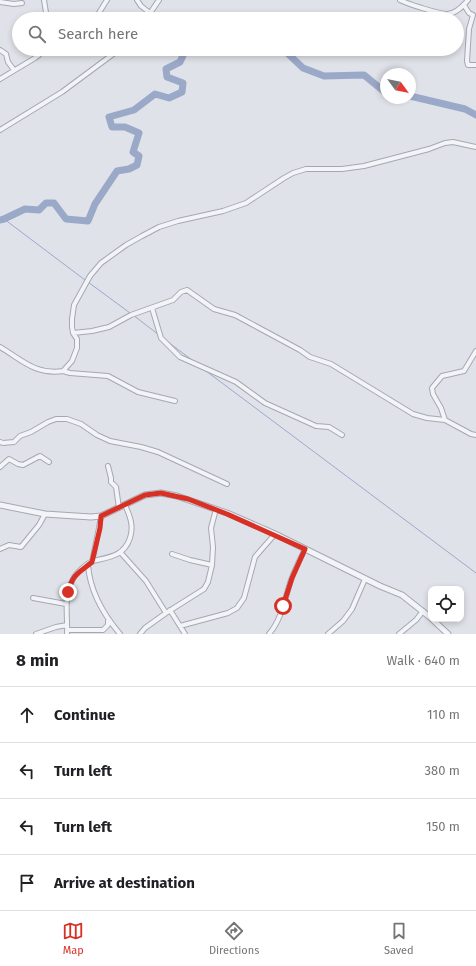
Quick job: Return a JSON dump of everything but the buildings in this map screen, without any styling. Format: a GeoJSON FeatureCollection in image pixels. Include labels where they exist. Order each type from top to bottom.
{"type":"FeatureCollection","features":[{"type":"Feature","properties":{"kind":"street"},"geometry":{"type":"LineString","coordinates":[[44,0],[46,12]]}},
{"type":"Feature","properties":{"kind":"street"},"geometry":{"type":"LineString","coordinates":[[99,12],[107,0]]}},
{"type":"Feature","properties":{"kind":"street"},"geometry":{"type":"LineString","coordinates":[[137,0],[150,12],[159,0]]}},
{"type":"Feature","properties":{"kind":"street"},"geometry":{"type":"LineString","coordinates":[[400,0],[440,12]]}},
{"type":"Feature","properties":{"kind":"street"},"geometry":{"type":"LineString","coordinates":[[454,12],[457,11],[468,0]]}},
{"type":"Feature","properties":{"kind":"street"},"geometry":{"type":"LineString","coordinates":[[0,2],[14,4],[22,3]]}},
{"type":"Feature","properties":{"kind":"street"},"geometry":{"type":"LineString","coordinates":[[464,5],[469,13],[474,15],[469,29],[467,61],[468,65],[476,65]]}},
{"type":"Feature","properties":{"kind":"street"},"geometry":{"type":"LineString","coordinates":[[0,50],[6,54],[8,62],[14,70]]}},
{"type":"Feature","properties":{"kind":"street"},"geometry":{"type":"LineString","coordinates":[[0,79],[38,56]]}},
{"type":"Feature","properties":{"kind":"street"},"geometry":{"type":"LineString","coordinates":[[0,130],[62,92],[111,56]]}},
{"type":"Feature","properties":{"kind":"street"},"geometry":{"type":"LineString","coordinates":[[63,371],[72,361],[77,348],[77,339],[73,333],[72,319],[74,305],[90,276],[101,264],[126,245],[159,227],[178,221],[224,211],[246,203],[284,178],[293,173],[306,169],[342,169],[364,166],[429,149],[445,143],[453,142],[476,147]]}},
{"type":"Feature","properties":{"kind":"street"},"geometry":{"type":"LineString","coordinates":[[73,333],[96,330],[109,326],[131,315],[173,300],[181,292],[186,290],[214,309],[235,316],[300,350],[310,357],[331,364],[413,414],[427,418],[445,420],[471,434],[476,435]]}},
{"type":"Feature","properties":{"kind":"street"},"geometry":{"type":"LineString","coordinates":[[152,308],[161,338],[180,357],[238,383],[265,403],[316,426],[329,427],[342,435]]}},
{"type":"Feature","properties":{"kind":"street"},"geometry":{"type":"LineString","coordinates":[[0,347],[33,368],[47,372],[63,371],[70,373],[108,376],[138,392],[175,401]]}},
{"type":"Feature","properties":{"kind":"street"},"geometry":{"type":"LineString","coordinates":[[445,420],[443,411],[433,394],[432,388],[442,376],[464,371],[476,351]]}},
{"type":"Feature","properties":{"kind":"street"},"geometry":{"type":"LineString","coordinates":[[0,442],[14,442],[20,436],[31,432],[48,422],[56,419],[68,419],[81,424],[97,435],[110,441],[158,452],[227,484]]}},
{"type":"Feature","properties":{"kind":"street"},"geometry":{"type":"LineString","coordinates":[[0,467],[9,459],[22,465],[40,456],[49,462]]}},
{"type":"Feature","properties":{"kind":"street"},"geometry":{"type":"LineString","coordinates":[[108,466],[111,482],[116,487],[119,508]]}},
{"type":"Feature","properties":{"kind":"street"},"geometry":{"type":"LineString","coordinates":[[0,505],[45,514],[82,517],[101,516],[145,495],[161,493],[188,499],[275,534],[365,579],[402,595],[428,615]]}},
{"type":"Feature","properties":{"kind":"street"},"geometry":{"type":"LineString","coordinates":[[108,620],[108,625],[103,630],[67,632],[66,604],[68,592],[77,573],[92,562],[121,553],[128,543],[132,528],[132,521],[125,505]]}},
{"type":"Feature","properties":{"kind":"street"},"geometry":{"type":"LineString","coordinates":[[140,634],[168,612],[204,588],[208,582],[212,565],[213,547],[211,528],[216,509]]}},
{"type":"Feature","properties":{"kind":"street"},"geometry":{"type":"LineString","coordinates":[[0,548],[9,545],[19,547],[22,546],[39,525],[45,514]]}},
{"type":"Feature","properties":{"kind":"street"},"geometry":{"type":"LineString","coordinates":[[92,562],[100,528],[101,516]]}},
{"type":"Feature","properties":{"kind":"street"},"geometry":{"type":"LineString","coordinates":[[180,626],[228,613],[237,608],[242,602],[245,594],[255,557],[275,534]]}},
{"type":"Feature","properties":{"kind":"street"},"geometry":{"type":"LineString","coordinates":[[269,634],[275,628],[292,578],[305,549]]}},
{"type":"Feature","properties":{"kind":"street"},"geometry":{"type":"LineString","coordinates":[[121,553],[146,581],[185,634]]}},
{"type":"Feature","properties":{"kind":"street"},"geometry":{"type":"LineString","coordinates":[[172,554],[212,565]]}},
{"type":"Feature","properties":{"kind":"street"},"geometry":{"type":"LineString","coordinates":[[88,565],[93,592],[108,620],[120,634]]}},
{"type":"Feature","properties":{"kind":"street"},"geometry":{"type":"LineString","coordinates":[[328,634],[343,621],[352,609],[365,579]]}},
{"type":"Feature","properties":{"kind":"street"},"geometry":{"type":"LineString","coordinates":[[33,598],[66,604]]}},
{"type":"Feature","properties":{"kind":"street"},"geometry":{"type":"LineString","coordinates":[[399,634],[416,620],[424,611]]}},
{"type":"Feature","properties":{"kind":"street"},"geometry":{"type":"LineString","coordinates":[[435,622],[448,634]]}},
{"type":"Feature","properties":{"kind":"street"},"geometry":{"type":"LineString","coordinates":[[36,634],[67,625]]}},
{"type":"Feature","properties":{"kind":"waterway"},"geometry":{"type":"LineString","coordinates":[[0,220],[25,209],[39,210],[46,203],[54,203],[66,219],[88,221],[95,204],[117,171],[129,169],[137,165],[139,156],[133,152],[139,133],[125,127],[112,127],[109,117],[134,110],[155,94],[169,98],[182,92],[183,83],[167,77],[166,69],[180,62],[183,56]]}},
{"type":"Feature","properties":{"kind":"waterway"},"geometry":{"type":"LineString","coordinates":[[290,56],[303,68],[324,76],[364,75],[380,88]]}},
{"type":"Feature","properties":{"kind":"waterway"},"geometry":{"type":"LineString","coordinates":[[416,97],[465,109],[476,115]]}},
{"type":"Feature","properties":{"kind":"waterway"},"geometry":{"type":"LineString","coordinates":[[4,219],[85,280]]}},
{"type":"Feature","properties":{"kind":"waterway"},"geometry":{"type":"LineString","coordinates":[[88,282],[130,313]]}},
{"type":"Feature","properties":{"kind":"waterway"},"geometry":{"type":"LineString","coordinates":[[133,315],[159,335]]}},
{"type":"Feature","properties":{"kind":"waterway"},"geometry":{"type":"LineString","coordinates":[[168,342],[192,360]]}},
{"type":"Feature","properties":{"kind":"waterway"},"geometry":{"type":"LineString","coordinates":[[206,371],[476,573]]}},
{"type":"Feature","properties":{"kind":"route"},"geometry":{"type":"LineString","coordinates":[[68,592],[77,573],[92,562],[100,528],[101,516],[145,495],[161,493],[188,499],[227,514],[275,534],[305,549],[297,565],[283,606]]}}]}
